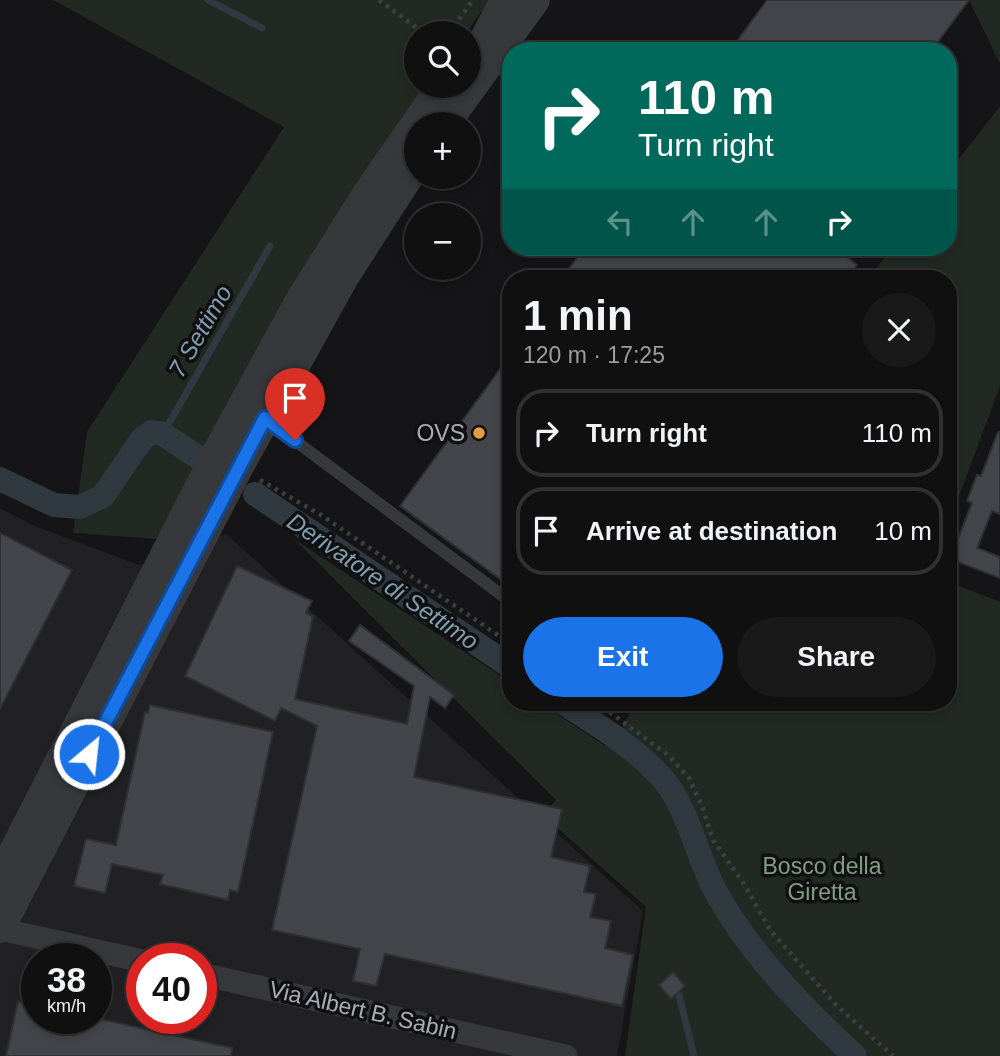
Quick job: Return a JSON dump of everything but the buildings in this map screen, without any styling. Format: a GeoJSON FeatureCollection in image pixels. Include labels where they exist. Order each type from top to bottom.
{"type":"FeatureCollection","features":[{"type":"Feature","properties":{"kind":"street"},"geometry":{"type":"LineString","coordinates":[[481,32],[504,0]]}},
{"type":"Feature","properties":{"kind":"street"},"geometry":{"type":"LineString","coordinates":[[481,44],[504,0]]}},
{"type":"Feature","properties":{"kind":"street"},"geometry":{"type":"LineString","coordinates":[[505,42],[535,0]]}},
{"type":"Feature","properties":{"kind":"street"},"geometry":{"type":"LineString","coordinates":[[454,112],[502,45]]}},
{"type":"Feature","properties":{"kind":"street"},"geometry":{"type":"LineString","coordinates":[[0,879],[217,453],[301,299],[369,191],[434,98]]}},
{"type":"Feature","properties":{"kind":"street"},"geometry":{"type":"LineString","coordinates":[[386,209],[380,200],[383,190],[404,159]]}},
{"type":"Feature","properties":{"kind":"street"},"geometry":{"type":"LineString","coordinates":[[126,957],[0,928],[265,418],[344,277],[404,183]]}},
{"type":"Feature","properties":{"kind":"street"},"geometry":{"type":"LineString","coordinates":[[265,418],[258,409],[260,400],[291,344],[301,299]]}},
{"type":"Feature","properties":{"kind":"street","name":"Via Albert B. Sabin"},"geometry":{"type":"LineString","coordinates":[[217,978],[566,1056]]}},
{"type":"Feature","properties":{"kind":"lane"},"geometry":{"type":"LineString","coordinates":[[265,418],[502,595]]}},
{"type":"Feature","properties":{"kind":"path"},"geometry":{"type":"LineString","coordinates":[[379,0],[408,21]]}},
{"type":"Feature","properties":{"kind":"path"},"geometry":{"type":"LineString","coordinates":[[458,21],[473,0]]}},
{"type":"Feature","properties":{"kind":"path"},"geometry":{"type":"LineString","coordinates":[[238,468],[321,514],[502,638]]}},
{"type":"Feature","properties":{"kind":"path"},"geometry":{"type":"LineString","coordinates":[[610,711],[668,755],[689,778],[713,840],[744,884],[770,930],[836,1005],[893,1056]]}},
{"type":"Feature","properties":{"kind":"shaded area"},"geometry":{"type":"Polygon","coordinates":[[[0,508],[32,525],[139,565],[226,534],[643,911],[617,1056],[0,1056],[0,508]]]}},
{"type":"Feature","properties":{"kind":"green space"},"geometry":{"type":"Polygon","coordinates":[[[53,0],[490,0],[475,21],[404,21],[404,98],[423,98],[414,112],[404,112],[404,129],[158,539],[73,533],[87,432],[284,127],[53,0]]]}},
{"type":"Feature","properties":{"kind":"green space"},"geometry":{"type":"Polygon","coordinates":[[[969,0],[1000,0],[1000,64],[969,0]]]}},
{"type":"Feature","properties":{"kind":"green space"},"geometry":{"type":"Polygon","coordinates":[[[1000,106],[1000,386],[957,502],[957,270],[875,270],[885,256],[957,256],[957,162],[1000,106]]]}},
{"type":"Feature","properties":{"kind":"green space","name":"Bosco della Giretta"},"geometry":{"type":"Polygon","coordinates":[[[294,539],[502,677],[502,711],[552,711],[605,746],[626,722],[630,711],[957,711],[957,585],[1000,602],[1000,1056],[625,1056],[646,907],[543,815],[556,800],[294,539]]]}},
{"type":"Feature","properties":{"kind":"waterway"},"geometry":{"type":"LineString","coordinates":[[208,0],[262,28]]}},
{"type":"Feature","properties":{"kind":"waterway","name":"7 Settimo"},"geometry":{"type":"LineString","coordinates":[[163,434],[270,246]]}},
{"type":"Feature","properties":{"kind":"waterway","name":"Derivatore di Settimo"},"geometry":{"type":"LineString","coordinates":[[0,479],[54,505],[80,507],[103,496],[142,439],[152,432],[163,434],[205,462]]}},
{"type":"Feature","properties":{"kind":"waterway","name":"Derivatore di Settimo"},"geometry":{"type":"LineString","coordinates":[[255,494],[502,661]]}},
{"type":"Feature","properties":{"kind":"waterway","name":"Derivatore di Settimo"},"geometry":{"type":"LineString","coordinates":[[576,711],[628,747],[663,779],[680,805],[710,880],[731,917],[762,960],[855,1056]]}},
{"type":"Feature","properties":{"kind":"waterway"},"geometry":{"type":"LineString","coordinates":[[679,995],[694,1056]]}},
{"type":"Feature","properties":{"kind":"place","name":"OVS"},"geometry":{"type":"Point","coordinates":[479,433]}},
{"type":"Feature","properties":{"kind":"route"},"geometry":{"type":"LineString","coordinates":[[89,754],[265,418],[295,440]]}}]}
